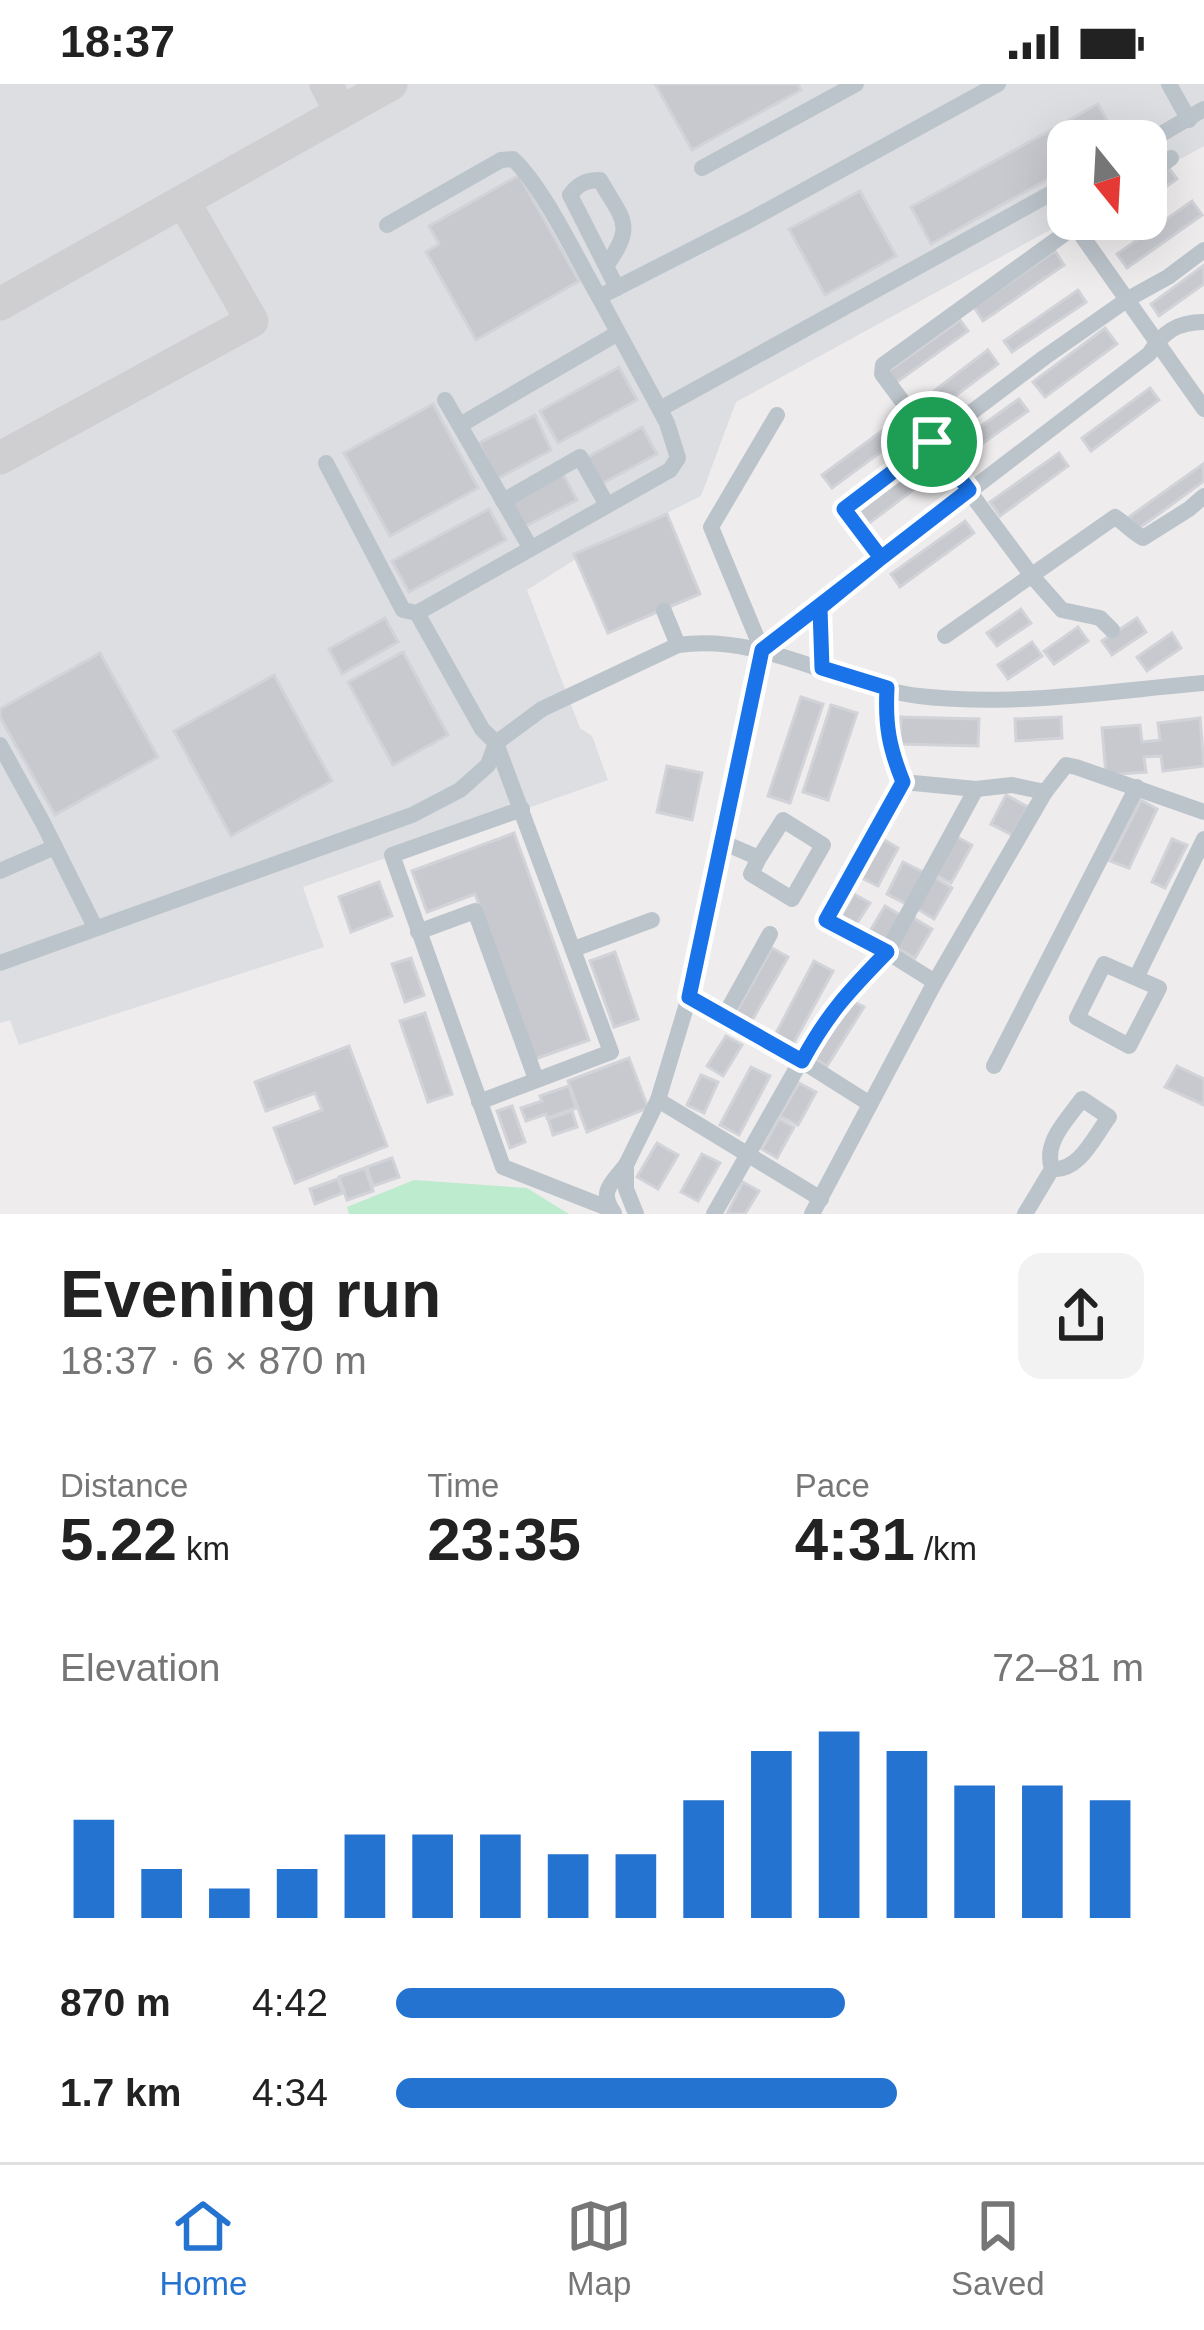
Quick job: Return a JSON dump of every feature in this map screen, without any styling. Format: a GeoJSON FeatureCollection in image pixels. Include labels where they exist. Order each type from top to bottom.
{"type":"FeatureCollection","features":[{"type":"Feature","properties":{"kind":"street"},"geometry":{"type":"LineString","coordinates":[[702,168],[856,84]]}},
{"type":"Feature","properties":{"kind":"street"},"geometry":{"type":"LineString","coordinates":[[599,297],[998,84]]}},
{"type":"Feature","properties":{"kind":"street"},"geometry":{"type":"LineString","coordinates":[[1167,131],[1197,114],[1169,84]]}},
{"type":"Feature","properties":{"kind":"street"},"geometry":{"type":"LineString","coordinates":[[1167,161],[1171,158]]}},
{"type":"Feature","properties":{"kind":"street"},"geometry":{"type":"LineString","coordinates":[[387,225],[501,160],[513,159],[599,297],[667,423],[678,458],[670,470],[417,614]]}},
{"type":"Feature","properties":{"kind":"street"},"geometry":{"type":"LineString","coordinates":[[606,266],[623,242],[625,225],[601,180],[590,180],[570,195],[617,288]]}},
{"type":"Feature","properties":{"kind":"street"},"geometry":{"type":"LineString","coordinates":[[659,409],[1047,196]]}},
{"type":"Feature","properties":{"kind":"street"},"geometry":{"type":"LineString","coordinates":[[1056,240],[883,365],[881,374],[1062,610],[1100,618],[1112,630]]}},
{"type":"Feature","properties":{"kind":"street"},"geometry":{"type":"LineString","coordinates":[[1091,240],[1204,409]]}},
{"type":"Feature","properties":{"kind":"street"},"geometry":{"type":"LineString","coordinates":[[881,558],[844,509],[1128,299],[1204,250]]}},
{"type":"Feature","properties":{"kind":"street"},"geometry":{"type":"LineString","coordinates":[[762,650],[1149,354],[1162,333],[1189,322],[1204,322]]}},
{"type":"Feature","properties":{"kind":"street"},"geometry":{"type":"LineString","coordinates":[[460,425],[618,333]]}},
{"type":"Feature","properties":{"kind":"street"},"geometry":{"type":"LineString","coordinates":[[445,400],[530,547]]}},
{"type":"Feature","properties":{"kind":"street"},"geometry":{"type":"LineString","coordinates":[[612,1212],[606,1199],[608,1189],[626,1166],[658,1100],[689,997],[762,650],[711,527],[777,415]]}},
{"type":"Feature","properties":{"kind":"street"},"geometry":{"type":"LineString","coordinates":[[503,501],[580,458],[607,505]]}},
{"type":"Feature","properties":{"kind":"street"},"geometry":{"type":"LineString","coordinates":[[326,463],[403,610],[417,614],[482,729],[496,743],[611,1052],[479,1102]]}},
{"type":"Feature","properties":{"kind":"street"},"geometry":{"type":"LineString","coordinates":[[945,636],[1115,517],[1143,538],[1204,496]]}},
{"type":"Feature","properties":{"kind":"street"},"geometry":{"type":"LineString","coordinates":[[1189,509],[1204,523]]}},
{"type":"Feature","properties":{"kind":"street"},"geometry":{"type":"LineString","coordinates":[[820,608],[822,668]]}},
{"type":"Feature","properties":{"kind":"street"},"geometry":{"type":"LineString","coordinates":[[664,611],[678,645]]}},
{"type":"Feature","properties":{"kind":"street"},"geometry":{"type":"LineString","coordinates":[[0,963],[412,814],[460,790],[488,765],[496,743],[542,709],[678,645],[700,642],[762,650],[914,695],[986,701],[1204,683]]}},
{"type":"Feature","properties":{"kind":"street"},"geometry":{"type":"LineString","coordinates":[[887,688],[885,724],[903,782]]}},
{"type":"Feature","properties":{"kind":"street"},"geometry":{"type":"LineString","coordinates":[[0,745],[95,927]]}},
{"type":"Feature","properties":{"kind":"street"},"geometry":{"type":"LineString","coordinates":[[658,1100],[749,1154],[817,1206],[935,982],[1045,792],[1066,765],[1204,812]]}},
{"type":"Feature","properties":{"kind":"street"},"geometry":{"type":"LineString","coordinates":[[903,782],[976,790],[1012,785],[1045,792]]}},
{"type":"Feature","properties":{"kind":"street"},"geometry":{"type":"LineString","coordinates":[[903,782],[826,920],[935,982]]}},
{"type":"Feature","properties":{"kind":"street"},"geometry":{"type":"LineString","coordinates":[[994,1066],[1137,788]]}},
{"type":"Feature","properties":{"kind":"street"},"geometry":{"type":"LineString","coordinates":[[714,1214],[823,1022],[887,952],[976,790]]}},
{"type":"Feature","properties":{"kind":"street"},"geometry":{"type":"LineString","coordinates":[[522,809],[392,856],[503,1167],[612,1212]]}},
{"type":"Feature","properties":{"kind":"street"},"geometry":{"type":"LineString","coordinates":[[783,820],[824,844],[792,898],[751,874],[759,858],[783,820]]}},
{"type":"Feature","properties":{"kind":"street"},"geometry":{"type":"LineString","coordinates":[[1137,976],[1204,839]]}},
{"type":"Feature","properties":{"kind":"street"},"geometry":{"type":"LineString","coordinates":[[722,842],[759,858]]}},
{"type":"Feature","properties":{"kind":"street"},"geometry":{"type":"LineString","coordinates":[[0,871],[55,847]]}},
{"type":"Feature","properties":{"kind":"street"},"geometry":{"type":"LineString","coordinates":[[418,932],[475,910],[536,1079]]}},
{"type":"Feature","properties":{"kind":"street"},"geometry":{"type":"LineString","coordinates":[[574,949],[652,920]]}},
{"type":"Feature","properties":{"kind":"street"},"geometry":{"type":"LineString","coordinates":[[724,1017],[770,934]]}},
{"type":"Feature","properties":{"kind":"street"},"geometry":{"type":"LineString","coordinates":[[1104,964],[1137,976],[1160,988],[1129,1046],[1077,1018],[1104,964]]}},
{"type":"Feature","properties":{"kind":"street"},"geometry":{"type":"LineString","coordinates":[[689,997],[870,1104]]}},
{"type":"Feature","properties":{"kind":"street"},"geometry":{"type":"LineString","coordinates":[[626,1166],[626,1189],[636,1214]]}},
{"type":"Feature","properties":{"kind":"street"},"geometry":{"type":"LineString","coordinates":[[1025,1214],[1052,1169]]}},
{"type":"Feature","properties":{"kind":"shaded area"},"geometry":{"type":"Polygon","coordinates":[[[0,84],[1204,84],[1204,146],[1167,166],[1167,120],[1047,120],[1047,232],[736,402],[701,496],[579,557],[527,590],[580,728],[592,736],[608,780],[303,887],[324,947],[19,1045],[10,1020],[0,1023],[0,84]]]}},
{"type":"Feature","properties":{"kind":"green space"},"geometry":{"type":"Polygon","coordinates":[[[414,1180],[527,1188],[569,1214],[349,1214],[347,1207],[414,1180]]]}},
{"type":"Feature","properties":{"kind":"building"},"geometry":{"type":"Polygon","coordinates":[[[655,84],[798,84],[801,90],[692,150],[655,84]]]}},
{"type":"Feature","properties":{"kind":"building"},"geometry":{"type":"Polygon","coordinates":[[[1098,104],[1107,120],[1069,120],[1098,104]]]}},
{"type":"Feature","properties":{"kind":"building"},"geometry":{"type":"Polygon","coordinates":[[[1047,132],[1047,180],[931,244],[911,207],[1047,132]]]}},
{"type":"Feature","properties":{"kind":"building"},"geometry":{"type":"Polygon","coordinates":[[[1167,168],[1177,179],[1167,186],[1167,168]]]}},
{"type":"Feature","properties":{"kind":"building"},"geometry":{"type":"Polygon","coordinates":[[[519,175],[579,281],[476,340],[426,252],[439,244],[429,226],[519,175]]]}},
{"type":"Feature","properties":{"kind":"building"},"geometry":{"type":"Polygon","coordinates":[[[860,191],[896,256],[825,295],[789,229],[860,191]]]}},
{"type":"Feature","properties":{"kind":"building"},"geometry":{"type":"Polygon","coordinates":[[[1192,201],[1202,215],[1167,240],[1167,219],[1192,201]]]}},
{"type":"Feature","properties":{"kind":"building"},"geometry":{"type":"Polygon","coordinates":[[[1137,240],[1167,240],[1127,268],[1117,254],[1137,240]]]}},
{"type":"Feature","properties":{"kind":"building"},"geometry":{"type":"Polygon","coordinates":[[[1055,251],[1064,265],[983,321],[974,307],[1055,251]]]}},
{"type":"Feature","properties":{"kind":"building"},"geometry":{"type":"Polygon","coordinates":[[[1204,265],[1204,284],[1159,316],[1151,304],[1204,265]]]}},
{"type":"Feature","properties":{"kind":"building"},"geometry":{"type":"Polygon","coordinates":[[[1078,290],[1086,302],[1012,352],[1004,341],[1078,290]]]}},
{"type":"Feature","properties":{"kind":"building"},"geometry":{"type":"Polygon","coordinates":[[[960,320],[968,331],[894,384],[886,373],[960,320]]]}},
{"type":"Feature","properties":{"kind":"building"},"geometry":{"type":"Polygon","coordinates":[[[1105,328],[1117,344],[1045,397],[1033,382],[1105,328]]]}},
{"type":"Feature","properties":{"kind":"building"},"geometry":{"type":"Polygon","coordinates":[[[988,350],[998,364],[923,420],[913,407],[988,350]]]}},
{"type":"Feature","properties":{"kind":"building"},"geometry":{"type":"Polygon","coordinates":[[[619,367],[637,400],[558,443],[540,411],[619,367]]]}},
{"type":"Feature","properties":{"kind":"building"},"geometry":{"type":"Polygon","coordinates":[[[1150,388],[1159,400],[1091,451],[1082,438],[1150,388]]]}},
{"type":"Feature","properties":{"kind":"building"},"geometry":{"type":"Polygon","coordinates":[[[1019,399],[1028,411],[955,463],[946,451],[1019,399]]]}},
{"type":"Feature","properties":{"kind":"building"},"geometry":{"type":"Polygon","coordinates":[[[433,404],[478,488],[390,536],[344,453],[433,404]]]}},
{"type":"Feature","properties":{"kind":"building"},"geometry":{"type":"Polygon","coordinates":[[[535,415],[551,450],[497,479],[479,443],[535,415]]]}},
{"type":"Feature","properties":{"kind":"building"},"geometry":{"type":"Polygon","coordinates":[[[898,419],[908,432],[832,488],[822,475],[898,419]]]}},
{"type":"Feature","properties":{"kind":"building"},"geometry":{"type":"Polygon","coordinates":[[[642,427],[657,454],[601,484],[586,458],[642,427]]]}},
{"type":"Feature","properties":{"kind":"building"},"geometry":{"type":"Polygon","coordinates":[[[1059,453],[1068,466],[1000,516],[990,502],[1059,453]]]}},
{"type":"Feature","properties":{"kind":"building"},"geometry":{"type":"Polygon","coordinates":[[[1203,464],[1204,481],[1138,529],[1129,517],[1203,464]]]}},
{"type":"Feature","properties":{"kind":"building"},"geometry":{"type":"Polygon","coordinates":[[[919,465],[929,478],[864,527],[854,514],[919,465]]]}},
{"type":"Feature","properties":{"kind":"building"},"geometry":{"type":"Polygon","coordinates":[[[563,474],[577,500],[524,527],[511,502],[563,474]]]}},
{"type":"Feature","properties":{"kind":"building"},"geometry":{"type":"Polygon","coordinates":[[[489,509],[506,540],[409,592],[392,561],[489,509]]]}},
{"type":"Feature","properties":{"kind":"building"},"geometry":{"type":"Polygon","coordinates":[[[667,514],[700,594],[608,633],[574,554],[667,514]]]}},
{"type":"Feature","properties":{"kind":"building"},"geometry":{"type":"Polygon","coordinates":[[[965,521],[974,533],[900,587],[891,574],[965,521]]]}},
{"type":"Feature","properties":{"kind":"building"},"geometry":{"type":"Polygon","coordinates":[[[1021,609],[1031,623],[997,646],[987,633],[1021,609]]]}},
{"type":"Feature","properties":{"kind":"building"},"geometry":{"type":"Polygon","coordinates":[[[385,618],[398,642],[342,674],[329,649],[385,618]]]}},
{"type":"Feature","properties":{"kind":"building"},"geometry":{"type":"Polygon","coordinates":[[[1137,618],[1146,632],[1112,655],[1102,641],[1137,618]]]}},
{"type":"Feature","properties":{"kind":"building"},"geometry":{"type":"Polygon","coordinates":[[[1078,627],[1088,641],[1054,664],[1044,651],[1078,627]]]}},
{"type":"Feature","properties":{"kind":"building"},"geometry":{"type":"Polygon","coordinates":[[[1172,633],[1181,648],[1147,671],[1137,657],[1172,633]]]}},
{"type":"Feature","properties":{"kind":"building"},"geometry":{"type":"Polygon","coordinates":[[[1032,642],[1042,656],[1008,679],[998,665],[1032,642]]]}},
{"type":"Feature","properties":{"kind":"building"},"geometry":{"type":"Polygon","coordinates":[[[403,652],[448,735],[393,765],[348,682],[403,652]]]}},
{"type":"Feature","properties":{"kind":"building"},"geometry":{"type":"Polygon","coordinates":[[[100,653],[158,757],[55,815],[0,717],[0,709],[100,653]]]}},
{"type":"Feature","properties":{"kind":"building"},"geometry":{"type":"Polygon","coordinates":[[[274,675],[332,781],[231,836],[174,731],[274,675]]]}},
{"type":"Feature","properties":{"kind":"building"},"geometry":{"type":"Polygon","coordinates":[[[801,697],[823,704],[790,803],[768,796],[801,697]]]}},
{"type":"Feature","properties":{"kind":"building"},"geometry":{"type":"Polygon","coordinates":[[[831,705],[857,713],[828,800],[803,792],[831,705]]]}},
{"type":"Feature","properties":{"kind":"building"},"geometry":{"type":"Polygon","coordinates":[[[901,717],[979,719],[978,746],[900,744],[901,717]]]}},
{"type":"Feature","properties":{"kind":"building"},"geometry":{"type":"Polygon","coordinates":[[[1061,717],[1062,738],[1016,741],[1015,719],[1061,717]]]}},
{"type":"Feature","properties":{"kind":"building"},"geometry":{"type":"Polygon","coordinates":[[[1200,718],[1204,766],[1163,771],[1161,756],[1144,757],[1146,772],[1106,775],[1102,728],[1140,725],[1142,742],[1160,740],[1158,723],[1200,718]]]}},
{"type":"Feature","properties":{"kind":"building"},"geometry":{"type":"Polygon","coordinates":[[[667,766],[702,773],[692,820],[657,812],[667,766]]]}},
{"type":"Feature","properties":{"kind":"building"},"geometry":{"type":"Polygon","coordinates":[[[1006,795],[1028,807],[1012,835],[991,824],[1006,795]]]}},
{"type":"Feature","properties":{"kind":"building"},"geometry":{"type":"Polygon","coordinates":[[[1141,800],[1157,809],[1129,868],[1110,861],[1141,800]]]}},
{"type":"Feature","properties":{"kind":"building"},"geometry":{"type":"Polygon","coordinates":[[[514,833],[589,1040],[535,1059],[475,894],[427,912],[412,871],[514,833]]]}},
{"type":"Feature","properties":{"kind":"building"},"geometry":{"type":"Polygon","coordinates":[[[957,837],[972,845],[951,883],[936,875],[957,837]]]}},
{"type":"Feature","properties":{"kind":"building"},"geometry":{"type":"Polygon","coordinates":[[[883,839],[898,848],[878,886],[862,878],[883,839]]]}},
{"type":"Feature","properties":{"kind":"building"},"geometry":{"type":"Polygon","coordinates":[[[1172,839],[1187,845],[1165,888],[1152,882],[1172,839]]]}},
{"type":"Feature","properties":{"kind":"building"},"geometry":{"type":"Polygon","coordinates":[[[903,862],[923,872],[906,904],[887,894],[903,862]]]}},
{"type":"Feature","properties":{"kind":"building"},"geometry":{"type":"Polygon","coordinates":[[[934,877],[952,888],[934,919],[916,908],[934,877]]]}},
{"type":"Feature","properties":{"kind":"building"},"geometry":{"type":"Polygon","coordinates":[[[379,882],[392,916],[351,932],[339,897],[379,882]]]}},
{"type":"Feature","properties":{"kind":"building"},"geometry":{"type":"Polygon","coordinates":[[[854,894],[870,903],[852,931],[838,922],[854,894]]]}},
{"type":"Feature","properties":{"kind":"building"},"geometry":{"type":"Polygon","coordinates":[[[885,906],[902,916],[883,946],[867,936],[885,906]]]}},
{"type":"Feature","properties":{"kind":"building"},"geometry":{"type":"Polygon","coordinates":[[[912,917],[932,929],[915,958],[895,947],[912,917]]]}},
{"type":"Feature","properties":{"kind":"building"},"geometry":{"type":"Polygon","coordinates":[[[772,948],[788,957],[750,1024],[734,1016],[772,948]]]}},
{"type":"Feature","properties":{"kind":"building"},"geometry":{"type":"Polygon","coordinates":[[[615,952],[638,1019],[614,1027],[590,961],[615,952]]]}},
{"type":"Feature","properties":{"kind":"building"},"geometry":{"type":"Polygon","coordinates":[[[411,958],[424,995],[405,1002],[392,964],[411,958]]]}},
{"type":"Feature","properties":{"kind":"building"},"geometry":{"type":"Polygon","coordinates":[[[814,961],[833,971],[791,1048],[773,1039],[814,961]]]}},
{"type":"Feature","properties":{"kind":"building"},"geometry":{"type":"Polygon","coordinates":[[[849,999],[864,1007],[827,1066],[813,1058],[849,999]]]}},
{"type":"Feature","properties":{"kind":"building"},"geometry":{"type":"Polygon","coordinates":[[[425,1013],[452,1094],[428,1102],[400,1021],[425,1013]]]}},
{"type":"Feature","properties":{"kind":"building"},"geometry":{"type":"Polygon","coordinates":[[[726,1036],[742,1045],[723,1076],[707,1066],[726,1036]]]}},
{"type":"Feature","properties":{"kind":"building"},"geometry":{"type":"Polygon","coordinates":[[[349,1046],[387,1146],[295,1183],[274,1128],[322,1110],[315,1093],[266,1111],[255,1082],[349,1046]]]}},
{"type":"Feature","properties":{"kind":"building"},"geometry":{"type":"Polygon","coordinates":[[[629,1058],[648,1108],[587,1132],[568,1081],[629,1058]]]}},
{"type":"Feature","properties":{"kind":"building"},"geometry":{"type":"Polygon","coordinates":[[[1177,1066],[1204,1079],[1204,1105],[1165,1087],[1177,1066]]]}},
{"type":"Feature","properties":{"kind":"building"},"geometry":{"type":"Polygon","coordinates":[[[751,1067],[770,1076],[739,1135],[720,1125],[751,1067]]]}},
{"type":"Feature","properties":{"kind":"building"},"geometry":{"type":"Polygon","coordinates":[[[701,1075],[718,1082],[704,1113],[687,1105],[701,1075]]]}},
{"type":"Feature","properties":{"kind":"building"},"geometry":{"type":"Polygon","coordinates":[[[799,1083],[816,1092],[798,1125],[780,1116],[799,1083]]]}},
{"type":"Feature","properties":{"kind":"building"},"geometry":{"type":"Polygon","coordinates":[[[569,1086],[576,1108],[526,1121],[521,1108],[569,1086]]]}},
{"type":"Feature","properties":{"kind":"building"},"geometry":{"type":"Polygon","coordinates":[[[512,1106],[525,1142],[510,1148],[497,1111],[512,1106]]]}},
{"type":"Feature","properties":{"kind":"building"},"geometry":{"type":"Polygon","coordinates":[[[572,1111],[577,1127],[553,1135],[548,1119],[572,1111]]]}},
{"type":"Feature","properties":{"kind":"building"},"geometry":{"type":"Polygon","coordinates":[[[779,1119],[794,1127],[777,1158],[762,1149],[779,1119]]]}},
{"type":"Feature","properties":{"kind":"building"},"geometry":{"type":"Polygon","coordinates":[[[657,1143],[678,1155],[658,1189],[637,1177],[657,1143]]]}},
{"type":"Feature","properties":{"kind":"building"},"geometry":{"type":"Polygon","coordinates":[[[702,1154],[720,1163],[698,1201],[681,1192],[702,1154]]]}},
{"type":"Feature","properties":{"kind":"building"},"geometry":{"type":"Polygon","coordinates":[[[392,1158],[399,1177],[373,1186],[367,1167],[392,1158]]]}},
{"type":"Feature","properties":{"kind":"building"},"geometry":{"type":"Polygon","coordinates":[[[365,1168],[373,1191],[347,1200],[339,1177],[365,1168]]]}},
{"type":"Feature","properties":{"kind":"building"},"geometry":{"type":"Polygon","coordinates":[[[338,1179],[343,1193],[315,1204],[310,1189],[338,1179]]]}},
{"type":"Feature","properties":{"kind":"building"},"geometry":{"type":"Polygon","coordinates":[[[743,1182],[759,1191],[745,1214],[727,1214],[743,1182]]]}},
{"type":"Feature","properties":{"kind":"taxiway"},"geometry":{"type":"LineString","coordinates":[[326,84],[341,112]]}},
{"type":"Feature","properties":{"kind":"taxiway"},"geometry":{"type":"LineString","coordinates":[[0,304],[391,84]]}},
{"type":"Feature","properties":{"kind":"taxiway"},"geometry":{"type":"LineString","coordinates":[[0,458],[252,321],[184,202]]}},
{"type":"Feature","properties":{"kind":"route"},"geometry":{"type":"LineString","coordinates":[[932,442],[844,509],[881,558],[820,608],[822,668],[887,688],[885,724],[903,782],[826,920],[887,952],[823,1022],[802,1061],[689,997],[762,650],[820,608],[969,490],[932,442]]}}]}
